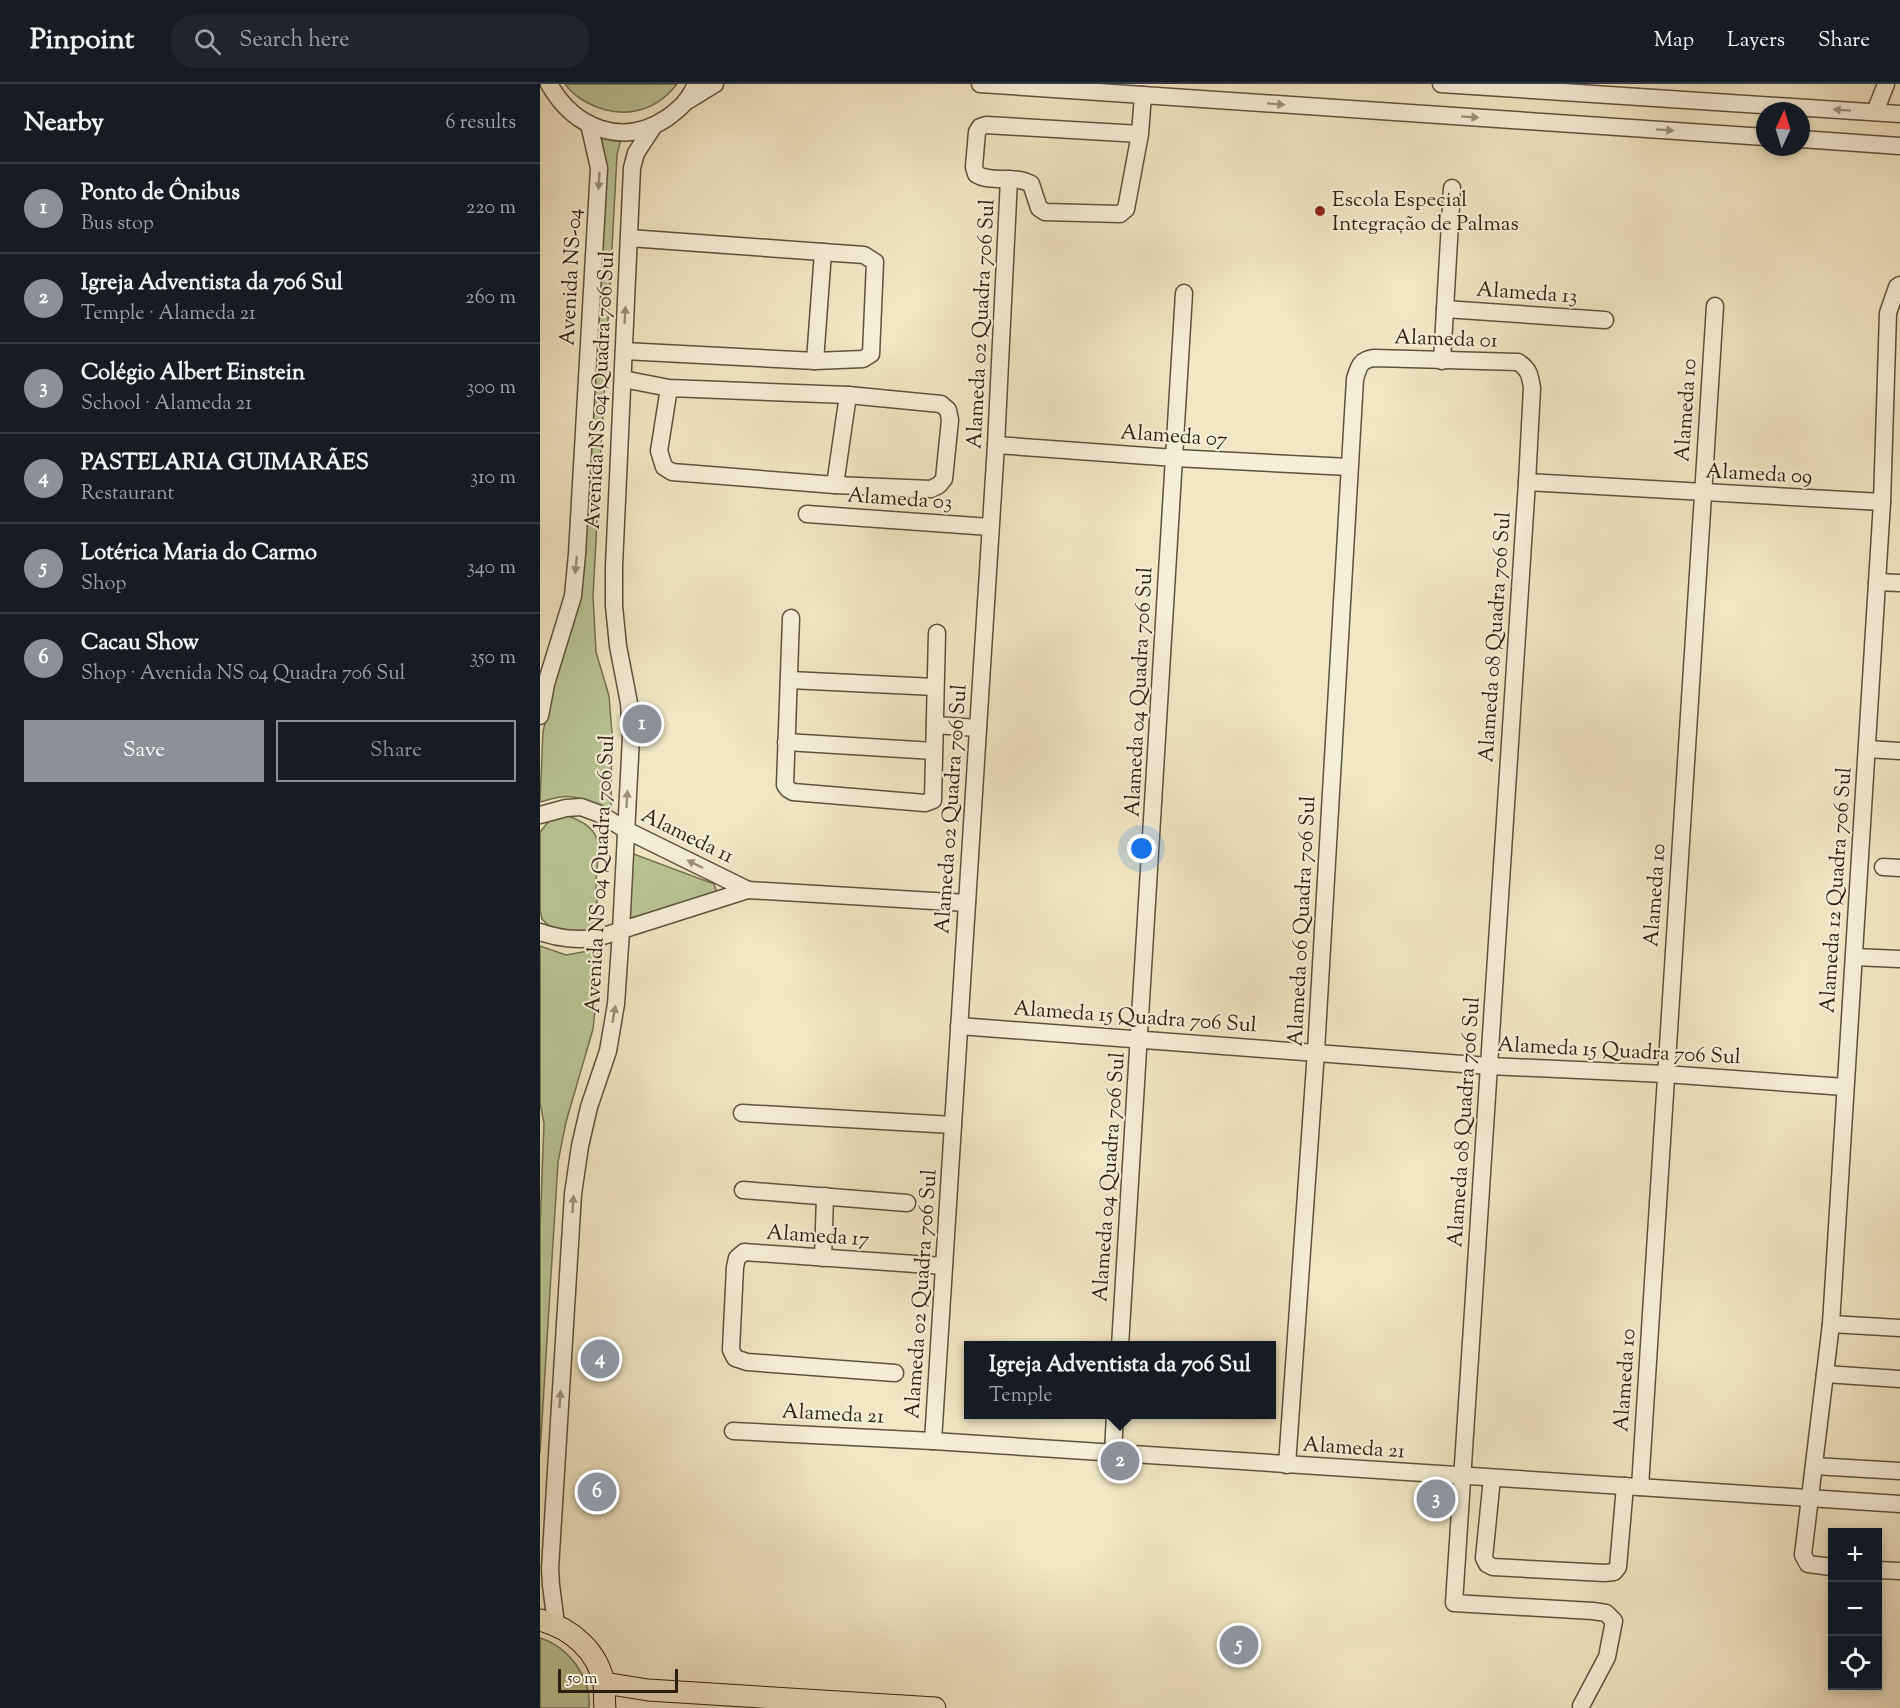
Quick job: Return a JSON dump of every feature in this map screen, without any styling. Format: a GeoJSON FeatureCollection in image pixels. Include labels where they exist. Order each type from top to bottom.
{"type":"FeatureCollection","features":[{"type":"Feature","properties":{"kind":"main road"},"geometry":{"type":"LineString","coordinates":[[548,1622],[578,1639],[594,1659],[604,1683],[605,1708]]}},
{"type":"Feature","properties":{"kind":"main road"},"geometry":{"type":"LineString","coordinates":[[604,1683],[648,1690],[935,1708]]}},
{"type":"Feature","properties":{"kind":"street"},"geometry":{"type":"LineString","coordinates":[[549,84],[560,102],[589,124],[604,131],[632,133],[653,127],[715,84]]}},
{"type":"Feature","properties":{"kind":"street"},"geometry":{"type":"LineString","coordinates":[[690,100],[696,84]]}},
{"type":"Feature","properties":{"kind":"street"},"geometry":{"type":"LineString","coordinates":[[980,84],[1756,135]]}},
{"type":"Feature","properties":{"kind":"street"},"geometry":{"type":"LineString","coordinates":[[1441,84],[1605,89],[1900,114]]}},
{"type":"Feature","properties":{"kind":"street"},"geometry":{"type":"LineString","coordinates":[[1875,112],[1886,84]]}},
{"type":"Feature","properties":{"kind":"street"},"geometry":{"type":"LineString","coordinates":[[1140,134],[986,125],[980,127],[977,132],[974,167],[976,174],[982,178],[1023,179],[1031,184],[1039,208],[1045,212],[1120,214],[1126,209],[1140,134],[1143,95]]}},
{"type":"Feature","properties":{"kind":"street","name":"Avenida NS-04"},"geometry":{"type":"LineString","coordinates":[[540,716],[546,684],[573,596],[577,554],[599,168],[589,124]]}},
{"type":"Feature","properties":{"kind":"street","name":"Avenida NS 04 Quadra 706 Sul"},"geometry":{"type":"LineString","coordinates":[[548,1622],[573,1194],[580,1146],[608,1051],[616,1004],[631,737],[629,703],[618,646],[614,606],[614,566],[632,168],[636,153],[653,127]]}},
{"type":"Feature","properties":{"kind":"street"},"geometry":{"type":"LineString","coordinates":[[1810,140],[1900,146]]}},
{"type":"Feature","properties":{"kind":"street","name":"Alameda 02 Quadra 706 Sul"},"geometry":{"type":"LineString","coordinates":[[933,1441],[996,445],[1009,179]]}},
{"type":"Feature","properties":{"kind":"street"},"geometry":{"type":"LineString","coordinates":[[1442,361],[1452,188]]}},
{"type":"Feature","properties":{"kind":"street"},"geometry":{"type":"LineString","coordinates":[[624,351],[815,361],[863,359],[871,354],[875,262],[864,255],[629,238]]}},
{"type":"Feature","properties":{"kind":"street"},"geometry":{"type":"LineString","coordinates":[[815,361],[823,252]]}},
{"type":"Feature","properties":{"kind":"street","name":"Alameda 12 Quadra 706 Sul"},"geometry":{"type":"LineString","coordinates":[[1828,1566],[1808,1564],[1803,1555],[1831,1324],[1882,502],[1888,313],[1900,285]]}},
{"type":"Feature","properties":{"kind":"street","name":"Alameda 04 Quadra 706 Sul"},"geometry":{"type":"LineString","coordinates":[[1120,1341],[1185,293]]}},
{"type":"Feature","properties":{"kind":"street","name":"Alameda 10"},"geometry":{"type":"LineString","coordinates":[[1492,1479],[1484,1558],[1487,1564],[1492,1567],[1605,1574],[1614,1572],[1618,1567],[1632,1487],[1665,1074],[1715,306]]}},
{"type":"Feature","properties":{"kind":"street","name":"Alameda 13"},"geometry":{"type":"LineString","coordinates":[[1445,309],[1605,320]]}},
{"type":"Feature","properties":{"kind":"street","name":"Alameda 01"},"geometry":{"type":"LineString","coordinates":[[1355,379],[1360,363],[1366,359],[1518,362],[1526,367],[1532,388]]}},
{"type":"Feature","properties":{"kind":"street"},"geometry":{"type":"LineString","coordinates":[[622,379],[669,388],[848,395],[941,404],[948,410],[950,420],[944,478],[939,485],[931,489],[835,485],[672,472],[664,467],[659,451],[669,388]]}},
{"type":"Feature","properties":{"kind":"street","name":"Alameda 06 Quadra 706 Sul"},"geometry":{"type":"LineString","coordinates":[[1287,1465],[1316,1052],[1355,379]]}},
{"type":"Feature","properties":{"kind":"street","name":"Alameda 08 Quadra 706 Sul"},"geometry":{"type":"LineString","coordinates":[[1532,388],[1454,1603],[1606,1613],[1614,1621],[1607,1657],[1581,1706]]}},
{"type":"Feature","properties":{"kind":"street"},"geometry":{"type":"LineString","coordinates":[[835,485],[848,395]]}},
{"type":"Feature","properties":{"kind":"street","name":"Alameda 07"},"geometry":{"type":"LineString","coordinates":[[996,445],[1349,468]]}},
{"type":"Feature","properties":{"kind":"street","name":"Alameda 09"},"geometry":{"type":"LineString","coordinates":[[1527,482],[1882,502]]}},
{"type":"Feature","properties":{"kind":"street","name":"Alameda 03"},"geometry":{"type":"LineString","coordinates":[[807,514],[990,527]]}},
{"type":"Feature","properties":{"kind":"street"},"geometry":{"type":"LineString","coordinates":[[1877,582],[1900,583]]}},
{"type":"Feature","properties":{"kind":"street"},"geometry":{"type":"LineString","coordinates":[[791,618],[785,785],[793,792],[925,803],[933,800],[935,796],[935,687],[938,633]]}},
{"type":"Feature","properties":{"kind":"street"},"geometry":{"type":"LineString","coordinates":[[790,680],[935,687]]}},
{"type":"Feature","properties":{"kind":"street"},"geometry":{"type":"LineString","coordinates":[[935,725],[978,728]]}},
{"type":"Feature","properties":{"kind":"street"},"geometry":{"type":"LineString","coordinates":[[786,742],[934,751]]}},
{"type":"Feature","properties":{"kind":"street"},"geometry":{"type":"LineString","coordinates":[[1867,749],[1900,751]]}},
{"type":"Feature","properties":{"kind":"street","name":"Alameda 11"},"geometry":{"type":"LineString","coordinates":[[540,815],[566,808],[581,807],[600,814],[626,830],[748,890]]}},
{"type":"Feature","properties":{"kind":"street"},"geometry":{"type":"LineString","coordinates":[[1883,867],[1900,868]]}},
{"type":"Feature","properties":{"kind":"street","name":"Alameda 11"},"geometry":{"type":"LineString","coordinates":[[540,932],[576,940],[597,938],[748,890],[967,903]]}},
{"type":"Feature","properties":{"kind":"street"},"geometry":{"type":"LineString","coordinates":[[1854,957],[1900,959]]}},
{"type":"Feature","properties":{"kind":"street","name":"Alameda 15 Quadra 706 Sul"},"geometry":{"type":"LineString","coordinates":[[959,1026],[1489,1066],[1665,1074],[1845,1087]]}},
{"type":"Feature","properties":{"kind":"street"},"geometry":{"type":"LineString","coordinates":[[742,1113],[953,1125]]}},
{"type":"Feature","properties":{"kind":"street"},"geometry":{"type":"LineString","coordinates":[[743,1190],[907,1203]]}},
{"type":"Feature","properties":{"kind":"street"},"geometry":{"type":"LineString","coordinates":[[823,1258],[825,1196]]}},
{"type":"Feature","properties":{"kind":"street","name":"Alameda 17"},"geometry":{"type":"LineString","coordinates":[[895,1373],[747,1362],[735,1358],[731,1350],[737,1258],[744,1252],[944,1266]]}},
{"type":"Feature","properties":{"kind":"street"},"geometry":{"type":"LineString","coordinates":[[1831,1324],[1900,1328]]}},
{"type":"Feature","properties":{"kind":"street"},"geometry":{"type":"LineString","coordinates":[[1825,1374],[1900,1379]]}},
{"type":"Feature","properties":{"kind":"street"},"geometry":{"type":"LineString","coordinates":[[1113,1453],[1115,1419]]}},
{"type":"Feature","properties":{"kind":"street","name":"Alameda 21"},"geometry":{"type":"LineString","coordinates":[[734,1431],[933,1441],[1900,1504]]}},
{"type":"Feature","properties":{"kind":"street"},"geometry":{"type":"LineString","coordinates":[[1814,1466],[1900,1471]]}},
{"type":"Feature","properties":{"kind":"street"},"geometry":{"type":"LineString","coordinates":[[1882,1570],[1900,1571]]}},
{"type":"Feature","properties":{"kind":"green space"},"geometry":{"type":"Polygon","coordinates":[[[565,84],[677,84],[658,102],[647,108],[623,112],[598,108],[575,94],[565,84]]]}},
{"type":"Feature","properties":{"kind":"green space"},"geometry":{"type":"Polygon","coordinates":[[[601,135],[621,138],[617,155],[593,596],[596,652],[609,696],[612,733],[611,809],[597,807],[574,797],[561,797],[540,802],[543,732],[550,699],[574,618],[604,158],[601,135]]]}},
{"type":"Feature","properties":{"kind":"green space"},"geometry":{"type":"Polygon","coordinates":[[[568,816],[582,822],[591,829],[596,837],[598,855],[596,894],[599,919],[587,931],[555,932],[542,919],[540,910],[540,832],[550,820],[568,816]]]}},
{"type":"Feature","properties":{"kind":"green space"},"geometry":{"type":"Polygon","coordinates":[[[631,853],[714,884],[716,890],[713,897],[627,919],[631,853]]]}},
{"type":"Feature","properties":{"kind":"green space"},"geometry":{"type":"Polygon","coordinates":[[[540,946],[566,955],[599,949],[601,951],[593,1029],[566,1122],[558,1162],[540,1453],[540,1229],[544,1123],[540,1103],[540,946]]]}},
{"type":"Feature","properties":{"kind":"green space"},"geometry":{"type":"Polygon","coordinates":[[[540,1638],[560,1648],[576,1665],[587,1685],[589,1708],[540,1708],[540,1638]]]}},
{"type":"Feature","properties":{"kind":"place","name":"Escola Especial Integração de Palmas"},"geometry":{"type":"Point","coordinates":[1320,211]}},
{"type":"Feature","properties":{"kind":"place","name":"Ponto de Ônibus"},"geometry":{"type":"Point","coordinates":[642,724]}},
{"type":"Feature","properties":{"kind":"place","name":"PASTELARIA GUIMARÃES"},"geometry":{"type":"Point","coordinates":[600,1359]}},
{"type":"Feature","properties":{"kind":"place","name":"Igreja Adventista da 706 Sul"},"geometry":{"type":"Point","coordinates":[1120,1461]}},
{"type":"Feature","properties":{"kind":"place","name":"Cacau Show"},"geometry":{"type":"Point","coordinates":[597,1492]}},
{"type":"Feature","properties":{"kind":"place","name":"Colégio Albert Einstein"},"geometry":{"type":"Point","coordinates":[1436,1499]}},
{"type":"Feature","properties":{"kind":"place","name":"Lotérica Maria do Carmo"},"geometry":{"type":"Point","coordinates":[1239,1645]}}]}
